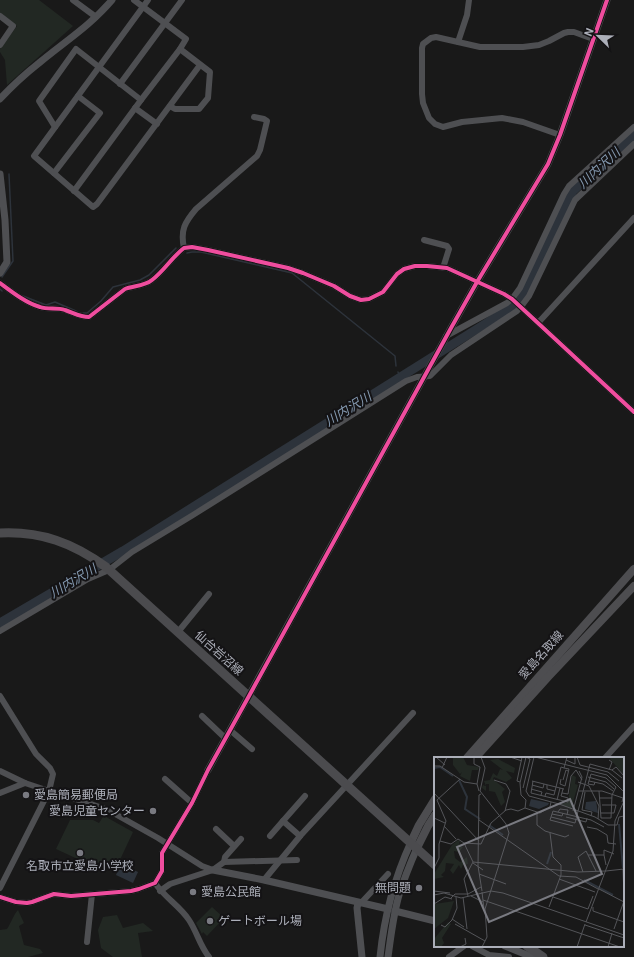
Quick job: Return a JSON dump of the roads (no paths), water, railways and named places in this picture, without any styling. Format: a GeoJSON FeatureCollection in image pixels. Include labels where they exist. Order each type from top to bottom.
{"type":"FeatureCollection","features":[{"type":"Feature","properties":{"kind":"main road","name":"仙台岩沼線"},"geometry":{"type":"LineString","coordinates":[[0,533],[23,533],[48,538],[74,547],[96,560],[178,632],[434,864]]}},
{"type":"Feature","properties":{"kind":"main road","name":"愛島名取線"},"geometry":{"type":"LineString","coordinates":[[468,757],[634,569]]}},
{"type":"Feature","properties":{"kind":"main road","name":"愛島名取線"},"geometry":{"type":"LineString","coordinates":[[477,757],[548,677],[634,586]]}},
{"type":"Feature","properties":{"kind":"main road"},"geometry":{"type":"LineString","coordinates":[[414,845],[419,825],[434,801]]}},
{"type":"Feature","properties":{"kind":"main road"},"geometry":{"type":"LineString","coordinates":[[414,845],[434,817]]}},
{"type":"Feature","properties":{"kind":"main road"},"geometry":{"type":"LineString","coordinates":[[527,947],[537,956]]}},
{"type":"Feature","properties":{"kind":"street"},"geometry":{"type":"LineString","coordinates":[[73,0],[96,17]]}},
{"type":"Feature","properties":{"kind":"street"},"geometry":{"type":"LineString","coordinates":[[0,99],[38,63],[88,25],[112,0]]}},
{"type":"Feature","properties":{"kind":"street"},"geometry":{"type":"LineString","coordinates":[[74,191],[186,39],[134,0]]}},
{"type":"Feature","properties":{"kind":"street"},"geometry":{"type":"LineString","coordinates":[[148,0],[34,156],[92,207],[97,204],[200,65]]}},
{"type":"Feature","properties":{"kind":"street"},"geometry":{"type":"LineString","coordinates":[[120,84],[182,0]]}},
{"type":"Feature","properties":{"kind":"street"},"geometry":{"type":"LineString","coordinates":[[458,42],[467,15],[469,0]]}},
{"type":"Feature","properties":{"kind":"street"},"geometry":{"type":"LineString","coordinates":[[0,897],[16,902],[27,903],[54,894],[71,896],[131,891],[155,883],[162,871],[162,853],[192,803],[225,738],[444,339],[548,164],[560,135],[607,0]]}},
{"type":"Feature","properties":{"kind":"street"},"geometry":{"type":"LineString","coordinates":[[0,16],[14,26],[0,45]]}},
{"type":"Feature","properties":{"kind":"street"},"geometry":{"type":"LineString","coordinates":[[560,135],[523,122],[502,118],[462,122],[443,127],[435,124],[426,110],[422,94],[423,44],[431,38],[436,37],[480,46],[523,47],[549,42],[568,32],[574,32],[593,39]]}},
{"type":"Feature","properties":{"kind":"street"},"geometry":{"type":"LineString","coordinates":[[56,127],[39,101],[76,49],[141,100]]}},
{"type":"Feature","properties":{"kind":"street"},"geometry":{"type":"LineString","coordinates":[[170,106],[175,109],[199,109],[208,98],[210,72],[180,49]]}},
{"type":"Feature","properties":{"kind":"street"},"geometry":{"type":"LineString","coordinates":[[54,173],[100,113],[78,96]]}},
{"type":"Feature","properties":{"kind":"street"},"geometry":{"type":"LineString","coordinates":[[135,108],[157,124]]}},
{"type":"Feature","properties":{"kind":"street"},"geometry":{"type":"LineString","coordinates":[[184,248],[182,233],[186,221],[190,215],[257,156],[260,150],[267,121],[254,117]]}},
{"type":"Feature","properties":{"kind":"street"},"geometry":{"type":"LineString","coordinates":[[444,339],[512,300],[520,288],[569,186],[634,127]]}},
{"type":"Feature","properties":{"kind":"street"},"geometry":{"type":"LineString","coordinates":[[0,631],[107,569],[138,548],[406,382],[426,373],[430,376],[451,355],[518,311],[519,307],[529,296],[575,200],[634,144]]}},
{"type":"Feature","properties":{"kind":"street"},"geometry":{"type":"LineString","coordinates":[[0,174],[5,220],[7,262],[0,273]]}},
{"type":"Feature","properties":{"kind":"street"},"geometry":{"type":"LineString","coordinates":[[538,323],[634,218]]}},
{"type":"Feature","properties":{"kind":"street"},"geometry":{"type":"LineString","coordinates":[[424,240],[447,246],[449,249],[443,268]]}},
{"type":"Feature","properties":{"kind":"street"},"geometry":{"type":"LineString","coordinates":[[0,283],[31,304],[41,308],[64,310],[89,318],[125,289],[151,281],[184,248],[192,247],[208,250],[303,273],[334,286],[350,296],[361,300],[369,299],[383,292],[397,274],[409,267],[427,266],[448,268],[504,294],[512,300],[634,412]]}},
{"type":"Feature","properties":{"kind":"street"},"geometry":{"type":"LineString","coordinates":[[178,632],[210,594]]}},
{"type":"Feature","properties":{"kind":"street"},"geometry":{"type":"LineString","coordinates":[[0,696],[36,754],[50,768],[53,774],[49,792],[0,888]]}},
{"type":"Feature","properties":{"kind":"street"},"geometry":{"type":"LineString","coordinates":[[264,880],[300,836],[413,713]]}},
{"type":"Feature","properties":{"kind":"street"},"geometry":{"type":"LineString","coordinates":[[202,716],[225,738]]}},
{"type":"Feature","properties":{"kind":"street"},"geometry":{"type":"LineString","coordinates":[[606,757],[634,726]]}},
{"type":"Feature","properties":{"kind":"street"},"geometry":{"type":"LineString","coordinates":[[230,730],[252,749]]}},
{"type":"Feature","properties":{"kind":"street"},"geometry":{"type":"LineString","coordinates":[[0,771],[49,792],[108,810],[202,866],[213,870],[264,880],[434,921]]}},
{"type":"Feature","properties":{"kind":"street"},"geometry":{"type":"LineString","coordinates":[[165,779],[192,803]]}},
{"type":"Feature","properties":{"kind":"street"},"geometry":{"type":"LineString","coordinates":[[0,793],[25,783]]}},
{"type":"Feature","properties":{"kind":"street"},"geometry":{"type":"LineString","coordinates":[[270,836],[306,796]]}},
{"type":"Feature","properties":{"kind":"street"},"geometry":{"type":"LineString","coordinates":[[283,821],[300,836]]}},
{"type":"Feature","properties":{"kind":"street"},"geometry":{"type":"LineString","coordinates":[[216,829],[234,846]]}},
{"type":"Feature","properties":{"kind":"street"},"geometry":{"type":"LineString","coordinates":[[224,862],[224,857],[241,839]]}},
{"type":"Feature","properties":{"kind":"street"},"geometry":{"type":"LineString","coordinates":[[388,957],[391,930],[392,893],[397,877],[414,845]]}},
{"type":"Feature","properties":{"kind":"street"},"geometry":{"type":"LineString","coordinates":[[160,891],[170,884],[213,870],[224,862],[297,860]]}},
{"type":"Feature","properties":{"kind":"street"},"geometry":{"type":"LineString","coordinates":[[362,957],[357,908],[359,903],[388,874]]}},
{"type":"Feature","properties":{"kind":"street"},"geometry":{"type":"LineString","coordinates":[[155,883],[160,891],[190,921],[203,949],[209,957]]}},
{"type":"Feature","properties":{"kind":"street"},"geometry":{"type":"LineString","coordinates":[[86,942],[92,894]]}},
{"type":"Feature","properties":{"kind":"street"},"geometry":{"type":"LineString","coordinates":[[380,957],[385,923],[392,910]]}},
{"type":"Feature","properties":{"kind":"street"},"geometry":{"type":"LineString","coordinates":[[448,957],[463,947]]}},
{"type":"Feature","properties":{"kind":"street"},"geometry":{"type":"LineString","coordinates":[[474,947],[489,955],[509,957]]}},
{"type":"Feature","properties":{"kind":"street"},"geometry":{"type":"LineString","coordinates":[[508,947],[537,956]]}},
{"type":"Feature","properties":{"kind":"waterway","name":"川内沢川"},"geometry":{"type":"LineString","coordinates":[[0,623],[123,551],[520,301],[573,191],[634,135]]}},
{"type":"Feature","properties":{"kind":"waterway"},"geometry":{"type":"LineString","coordinates":[[2,277],[13,261],[9,174]]}},
{"type":"Feature","properties":{"kind":"waterway"},"geometry":{"type":"LineString","coordinates":[[83,313],[87,313],[101,301],[113,287],[140,280],[149,275],[176,248]]}},
{"type":"Feature","properties":{"kind":"waterway"},"geometry":{"type":"LineString","coordinates":[[187,253],[201,252],[292,273],[395,356],[396,366]]}},
{"type":"Feature","properties":{"kind":"waterway"},"geometry":{"type":"LineString","coordinates":[[23,296],[46,305],[55,302],[76,311]]}},
{"type":"Feature","properties":{"kind":"waterway","name":"川内沢川"},"geometry":{"type":"LineString","coordinates":[[398,372],[400,377]]}},
{"type":"Feature","properties":{"kind":"place","name":"愛島簡易郵便局"},"geometry":{"type":"Point","coordinates":[26,795]}},
{"type":"Feature","properties":{"kind":"place","name":"愛島児童センター"},"geometry":{"type":"Point","coordinates":[153,811]}},
{"type":"Feature","properties":{"kind":"place","name":"名取市立愛島小学校"},"geometry":{"type":"Point","coordinates":[80,853]}},
{"type":"Feature","properties":{"kind":"place","name":"無問題"},"geometry":{"type":"Point","coordinates":[419,888]}},
{"type":"Feature","properties":{"kind":"place","name":"愛島公民館"},"geometry":{"type":"Point","coordinates":[193,892]}},
{"type":"Feature","properties":{"kind":"place","name":"ゲートボール場"},"geometry":{"type":"Point","coordinates":[210,921]}}]}
